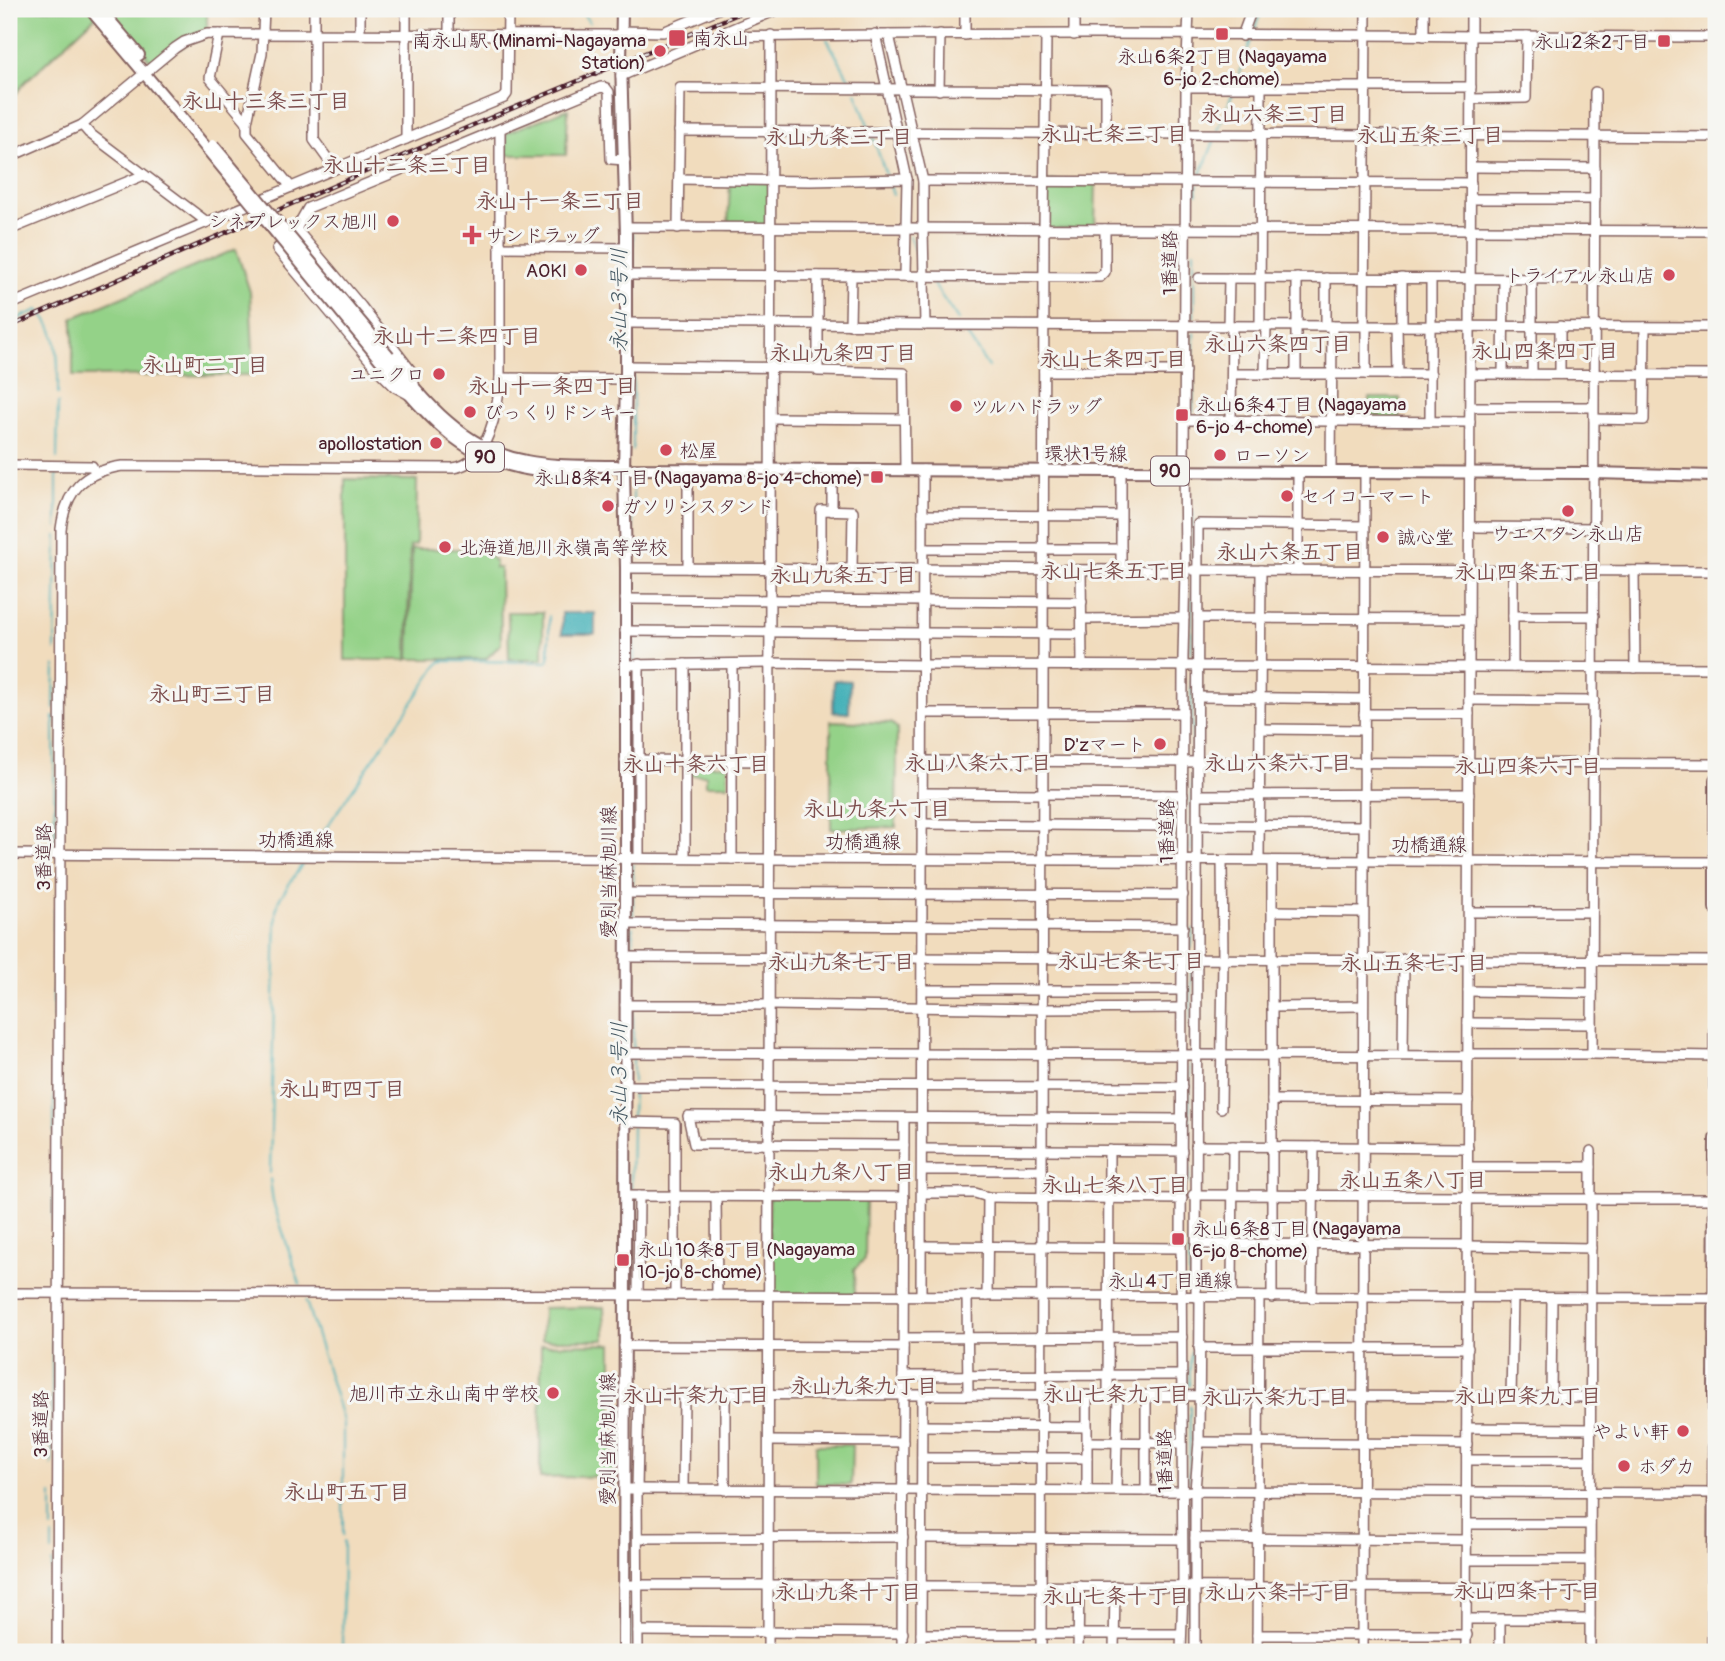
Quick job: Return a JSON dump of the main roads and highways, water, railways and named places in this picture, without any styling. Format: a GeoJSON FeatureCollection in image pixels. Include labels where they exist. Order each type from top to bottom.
{"type":"FeatureCollection","features":[{"type":"Feature","properties":{"kind":"highway"},"geometry":{"type":"LineString","coordinates":[[1716,780],[1716,908]]}},
{"type":"Feature","properties":{"kind":"highway"},"geometry":{"type":"LineString","coordinates":[[1716,1031],[1716,1087]]}},
{"type":"Feature","properties":{"kind":"highway"},"geometry":{"type":"LineString","coordinates":[[1714,1652],[1716,1139]]}},
{"type":"Feature","properties":{"kind":"main road","name":"90"},"geometry":{"type":"LineString","coordinates":[[90,9],[147,71]]}},
{"type":"Feature","properties":{"kind":"main road","name":"90"},"geometry":{"type":"LineString","coordinates":[[100,9],[147,71]]}},
{"type":"Feature","properties":{"kind":"main road","name":"愛別当麻旭川線"},"geometry":{"type":"LineString","coordinates":[[622,9],[621,76],[626,248],[631,275],[631,366],[626,379],[624,469],[631,568],[630,631],[633,665],[632,761],[626,858],[630,894],[632,1196],[624,1294],[631,1394],[631,1585],[624,1652]]}},
{"type":"Feature","properties":{"kind":"main road","name":"環状1号線"},"geometry":{"type":"LineString","coordinates":[[147,71],[413,393],[480,449],[508,457],[532,463],[617,466],[624,469],[1593,473],[1716,476]]}},
{"type":"Feature","properties":{"kind":"water"},"geometry":{"type":"Polygon","coordinates":[[[562,613],[595,613],[595,634],[562,634],[562,613]]]}},
{"type":"Feature","properties":{"kind":"water"},"geometry":{"type":"Polygon","coordinates":[[[834,680],[850,681],[849,713],[833,712],[834,680]]]}},
{"type":"Feature","properties":{"kind":"waterway","name":"永山３号川"},"geometry":{"type":"LineString","coordinates":[[579,9],[590,23]]}},
{"type":"Feature","properties":{"kind":"waterway"},"geometry":{"type":"LineString","coordinates":[[1254,32],[1262,9]]}},
{"type":"Feature","properties":{"kind":"waterway"},"geometry":{"type":"LineString","coordinates":[[1236,85],[1252,37]]}},
{"type":"Feature","properties":{"kind":"waterway"},"geometry":{"type":"LineString","coordinates":[[827,39],[852,84]]}},
{"type":"Feature","properties":{"kind":"waterway"},"geometry":{"type":"LineString","coordinates":[[1218,130],[1234,90]]}},
{"type":"Feature","properties":{"kind":"waterway"},"geometry":{"type":"LineString","coordinates":[[856,92],[869,128]]}},
{"type":"Feature","properties":{"kind":"waterway"},"geometry":{"type":"LineString","coordinates":[[873,137],[886,175]]}},
{"type":"Feature","properties":{"kind":"waterway"},"geometry":{"type":"LineString","coordinates":[[1199,179],[1215,139]]}},
{"type":"Feature","properties":{"kind":"waterway"},"geometry":{"type":"LineString","coordinates":[[889,183],[893,195]]}},
{"type":"Feature","properties":{"kind":"waterway"},"geometry":{"type":"LineString","coordinates":[[1197,194],[1198,185]]}},
{"type":"Feature","properties":{"kind":"waterway","name":"永山３号川"},"geometry":{"type":"LineString","coordinates":[[633,233],[633,271]]}},
{"type":"Feature","properties":{"kind":"waterway"},"geometry":{"type":"LineString","coordinates":[[909,236],[920,263]]}},
{"type":"Feature","properties":{"kind":"waterway"},"geometry":{"type":"LineString","coordinates":[[1194,251],[1194,317]]}},
{"type":"Feature","properties":{"kind":"waterway","name":"永山３号川"},"geometry":{"type":"LineString","coordinates":[[633,280],[633,320]]}},
{"type":"Feature","properties":{"kind":"waterway"},"geometry":{"type":"LineString","coordinates":[[932,282],[958,320]]}},
{"type":"Feature","properties":{"kind":"waterway"},"geometry":{"type":"LineString","coordinates":[[9,322],[38,310],[45,318],[51,327],[57,349],[58,394]]}},
{"type":"Feature","properties":{"kind":"waterway","name":"永山３号川"},"geometry":{"type":"LineString","coordinates":[[633,325],[633,362]]}},
{"type":"Feature","properties":{"kind":"waterway"},"geometry":{"type":"LineString","coordinates":[[964,330],[988,367]]}},
{"type":"Feature","properties":{"kind":"waterway"},"geometry":{"type":"LineString","coordinates":[[1193,412],[1194,333]]}},
{"type":"Feature","properties":{"kind":"waterway","name":"永山３号川"},"geometry":{"type":"LineString","coordinates":[[633,371],[633,450]]}},
{"type":"Feature","properties":{"kind":"waterway"},"geometry":{"type":"LineString","coordinates":[[57,458],[58,403]]}},
{"type":"Feature","properties":{"kind":"waterway"},"geometry":{"type":"LineString","coordinates":[[57,473],[57,527]]}},
{"type":"Feature","properties":{"kind":"waterway","name":"永山３号川"},"geometry":{"type":"LineString","coordinates":[[633,487],[633,564]]}},
{"type":"Feature","properties":{"kind":"waterway"},"geometry":{"type":"LineString","coordinates":[[1193,512],[1193,560]]}},
{"type":"Feature","properties":{"kind":"waterway"},"geometry":{"type":"LineString","coordinates":[[55,651],[57,536]]}},
{"type":"Feature","properties":{"kind":"waterway","name":"永山３号川"},"geometry":{"type":"LineString","coordinates":[[633,573],[634,595]]}},
{"type":"Feature","properties":{"kind":"waterway"},"geometry":{"type":"LineString","coordinates":[[1191,655],[1193,581]]}},
{"type":"Feature","properties":{"kind":"waterway","name":"永山３号川"},"geometry":{"type":"LineString","coordinates":[[634,604],[634,627]]}},
{"type":"Feature","properties":{"kind":"waterway"},"geometry":{"type":"LineString","coordinates":[[311,850],[440,662],[547,662],[549,616]]}},
{"type":"Feature","properties":{"kind":"waterway","name":"永山３号川"},"geometry":{"type":"LineString","coordinates":[[634,636],[634,662]]}},
{"type":"Feature","properties":{"kind":"waterway"},"geometry":{"type":"LineString","coordinates":[[54,708],[55,666]]}},
{"type":"Feature","properties":{"kind":"waterway","name":"永山３号川"},"geometry":{"type":"LineString","coordinates":[[633,756],[634,667]]}},
{"type":"Feature","properties":{"kind":"waterway"},"geometry":{"type":"LineString","coordinates":[[1191,676],[1193,750]]}},
{"type":"Feature","properties":{"kind":"waterway"},"geometry":{"type":"LineString","coordinates":[[54,717],[55,847]]}},
{"type":"Feature","properties":{"kind":"waterway","name":"永山３号川"},"geometry":{"type":"LineString","coordinates":[[633,765],[633,852]]}},
{"type":"Feature","properties":{"kind":"waterway"},"geometry":{"type":"LineString","coordinates":[[1191,851],[1193,772]]}},
{"type":"Feature","properties":{"kind":"waterway"},"geometry":{"type":"LineString","coordinates":[[270,1173],[276,911],[280,898],[303,863]]}},
{"type":"Feature","properties":{"kind":"waterway","name":"永山３号川"},"geometry":{"type":"LineString","coordinates":[[633,865],[633,890]]}},
{"type":"Feature","properties":{"kind":"waterway","name":"永山３号川"},"geometry":{"type":"LineString","coordinates":[[633,895],[633,921]]}},
{"type":"Feature","properties":{"kind":"waterway"},"geometry":{"type":"LineString","coordinates":[[53,1018],[54,910]]}},
{"type":"Feature","properties":{"kind":"waterway","name":"永山３号川"},"geometry":{"type":"LineString","coordinates":[[633,927],[633,953]]}},
{"type":"Feature","properties":{"kind":"waterway"},"geometry":{"type":"LineString","coordinates":[[1191,949],[1193,929]]}},
{"type":"Feature","properties":{"kind":"waterway","name":"永山３号川"},"geometry":{"type":"LineString","coordinates":[[633,962],[633,1002]]}},
{"type":"Feature","properties":{"kind":"waterway"},"geometry":{"type":"LineString","coordinates":[[1191,970],[1191,1044]]}},
{"type":"Feature","properties":{"kind":"waterway","name":"永山３号川"},"geometry":{"type":"LineString","coordinates":[[633,1007],[633,1051]]}},
{"type":"Feature","properties":{"kind":"waterway"},"geometry":{"type":"LineString","coordinates":[[54,1028],[54,1167]]}},
{"type":"Feature","properties":{"kind":"waterway","name":"永山３号川"},"geometry":{"type":"LineString","coordinates":[[633,1056],[633,1082]]}},
{"type":"Feature","properties":{"kind":"waterway"},"geometry":{"type":"LineString","coordinates":[[1189,1184],[1190,1065]]}},
{"type":"Feature","properties":{"kind":"waterway","name":"永山３号川"},"geometry":{"type":"LineString","coordinates":[[632,1117],[633,1091]]}},
{"type":"Feature","properties":{"kind":"waterway","name":"永山３号川"},"geometry":{"type":"LineString","coordinates":[[631,1191],[632,1126]]}},
{"type":"Feature","properties":{"kind":"waterway"},"geometry":{"type":"LineString","coordinates":[[270,1179],[273,1202],[300,1284]]}},
{"type":"Feature","properties":{"kind":"waterway"},"geometry":{"type":"LineString","coordinates":[[53,1188],[53,1285]]}},
{"type":"Feature","properties":{"kind":"waterway","name":"永山３号川"},"geometry":{"type":"LineString","coordinates":[[631,1200],[633,1283]]}},
{"type":"Feature","properties":{"kind":"waterway"},"geometry":{"type":"LineString","coordinates":[[1189,1206],[1189,1285]]}},
{"type":"Feature","properties":{"kind":"waterway"},"geometry":{"type":"LineString","coordinates":[[306,1301],[343,1421],[343,1535]]}},
{"type":"Feature","properties":{"kind":"waterway","name":"永山３号川"},"geometry":{"type":"LineString","coordinates":[[632,1307],[632,1343]]}},
{"type":"Feature","properties":{"kind":"waterway"},"geometry":{"type":"LineString","coordinates":[[1190,1307],[1191,1337]]}},
{"type":"Feature","properties":{"kind":"waterway"},"geometry":{"type":"LineString","coordinates":[[52,1309],[52,1465]]}},
{"type":"Feature","properties":{"kind":"waterway","name":"永山３号川"},"geometry":{"type":"LineString","coordinates":[[631,1389],[632,1349]]}},
{"type":"Feature","properties":{"kind":"waterway"},"geometry":{"type":"LineString","coordinates":[[1189,1386],[1191,1351]]}},
{"type":"Feature","properties":{"kind":"waterway","name":"永山３号川"},"geometry":{"type":"LineString","coordinates":[[631,1398],[632,1487]]}},
{"type":"Feature","properties":{"kind":"waterway"},"geometry":{"type":"LineString","coordinates":[[1189,1481],[1190,1406]]}},
{"type":"Feature","properties":{"kind":"waterway","name":"永山３号川"},"geometry":{"type":"LineString","coordinates":[[632,1492],[632,1581]]}},
{"type":"Feature","properties":{"kind":"waterway"},"geometry":{"type":"LineString","coordinates":[[52,1495],[52,1529]]}},
{"type":"Feature","properties":{"kind":"waterway"},"geometry":{"type":"LineString","coordinates":[[1189,1502],[1189,1577]]}},
{"type":"Feature","properties":{"kind":"waterway"},"geometry":{"type":"LineString","coordinates":[[52,1537],[52,1552]]}},
{"type":"Feature","properties":{"kind":"waterway"},"geometry":{"type":"LineString","coordinates":[[342,1652],[343,1541]]}},
{"type":"Feature","properties":{"kind":"waterway"},"geometry":{"type":"LineString","coordinates":[[52,1563],[52,1583]]}},
{"type":"Feature","properties":{"kind":"waterway"},"geometry":{"type":"LineString","coordinates":[[51,1652],[52,1590]]}},
{"type":"Feature","properties":{"kind":"waterway","name":"永山３号川"},"geometry":{"type":"LineString","coordinates":[[631,1652],[632,1590]]}},
{"type":"Feature","properties":{"kind":"waterway"},"geometry":{"type":"LineString","coordinates":[[1189,1596],[1189,1652]]}},
{"type":"Feature","properties":{"kind":"railway"},"geometry":{"type":"LineString","coordinates":[[9,327],[480,122],[750,9]]}},
{"type":"Feature","properties":{"kind":"place","name":"永山6条2丁目 (Nagayama 6-jo 2-chome)"},"geometry":{"type":"Point","coordinates":[1222,34]}},
{"type":"Feature","properties":{"kind":"place","name":"南永山"},"geometry":{"type":"Point","coordinates":[677,38]}},
{"type":"Feature","properties":{"kind":"place","name":"永山2条2丁目"},"geometry":{"type":"Point","coordinates":[1664,41]}},
{"type":"Feature","properties":{"kind":"place","name":"南永山駅 (Minami-Nagayama Station)"},"geometry":{"type":"Point","coordinates":[660,51]}},
{"type":"Feature","properties":{"kind":"place","name":"シネプレックス旭川"},"geometry":{"type":"Point","coordinates":[393,221]}},
{"type":"Feature","properties":{"kind":"place","name":"サンドラッグ"},"geometry":{"type":"Point","coordinates":[472,235]}},
{"type":"Feature","properties":{"kind":"place","name":"AOKI"},"geometry":{"type":"Point","coordinates":[581,270]}},
{"type":"Feature","properties":{"kind":"place","name":"トライアル永山店"},"geometry":{"type":"Point","coordinates":[1669,275]}},
{"type":"Feature","properties":{"kind":"place","name":"ユニクロ"},"geometry":{"type":"Point","coordinates":[439,374]}},
{"type":"Feature","properties":{"kind":"place","name":"ツルハドラッグ"},"geometry":{"type":"Point","coordinates":[956,406]}},
{"type":"Feature","properties":{"kind":"place","name":"びっくりドンキー"},"geometry":{"type":"Point","coordinates":[470,412]}},
{"type":"Feature","properties":{"kind":"place","name":"永山6条4丁目 (Nagayama 6-jo 4-chome)"},"geometry":{"type":"Point","coordinates":[1182,415]}},
{"type":"Feature","properties":{"kind":"place","name":"apollostation"},"geometry":{"type":"Point","coordinates":[436,443]}},
{"type":"Feature","properties":{"kind":"place","name":"松屋"},"geometry":{"type":"Point","coordinates":[666,450]}},
{"type":"Feature","properties":{"kind":"place","name":"ローソン"},"geometry":{"type":"Point","coordinates":[1220,455]}},
{"type":"Feature","properties":{"kind":"place","name":"永山8条4丁目 (Nagayama 8-jo 4-chome)"},"geometry":{"type":"Point","coordinates":[877,477]}},
{"type":"Feature","properties":{"kind":"place","name":"セイコーマート"},"geometry":{"type":"Point","coordinates":[1287,496]}},
{"type":"Feature","properties":{"kind":"place","name":"ガソリンスタンド"},"geometry":{"type":"Point","coordinates":[608,506]}},
{"type":"Feature","properties":{"kind":"place","name":"ウエスタン永山店"},"geometry":{"type":"Point","coordinates":[1568,511]}},
{"type":"Feature","properties":{"kind":"place","name":"誠心堂"},"geometry":{"type":"Point","coordinates":[1383,537]}},
{"type":"Feature","properties":{"kind":"place","name":"北海道旭川永嶺高等学校"},"geometry":{"type":"Point","coordinates":[445,547]}},
{"type":"Feature","properties":{"kind":"place","name":"D'zマート"},"geometry":{"type":"Point","coordinates":[1160,744]}},
{"type":"Feature","properties":{"kind":"place","name":"永山6条8丁目 (Nagayama 6-jo 8-chome)"},"geometry":{"type":"Point","coordinates":[1178,1239]}},
{"type":"Feature","properties":{"kind":"place","name":"永山10条8丁目 (Nagayama 10-jo 8-chome)"},"geometry":{"type":"Point","coordinates":[623,1260]}},
{"type":"Feature","properties":{"kind":"place","name":"旭川市立永山南中学校"},"geometry":{"type":"Point","coordinates":[553,1393]}},
{"type":"Feature","properties":{"kind":"place","name":"やよい軒"},"geometry":{"type":"Point","coordinates":[1683,1431]}},
{"type":"Feature","properties":{"kind":"place","name":"ホダカ"},"geometry":{"type":"Point","coordinates":[1624,1466]}},
{"type":"Feature","properties":{"kind":"district","name":"永山十三条三丁目"},"geometry":{"type":"Point","coordinates":[266,101]}},
{"type":"Feature","properties":{"kind":"district","name":"永山六条三丁目"},"geometry":{"type":"Point","coordinates":[1274,114]}},
{"type":"Feature","properties":{"kind":"district","name":"永山七条三丁目"},"geometry":{"type":"Point","coordinates":[1114,134]}},
{"type":"Feature","properties":{"kind":"district","name":"永山五条三丁目"},"geometry":{"type":"Point","coordinates":[1430,135]}},
{"type":"Feature","properties":{"kind":"district","name":"永山九条三丁目"},"geometry":{"type":"Point","coordinates":[839,137]}},
{"type":"Feature","properties":{"kind":"district","name":"永山十二条三丁目"},"geometry":{"type":"Point","coordinates":[407,165]}},
{"type":"Feature","properties":{"kind":"district","name":"永山十一条三丁目"},"geometry":{"type":"Point","coordinates":[560,201]}},
{"type":"Feature","properties":{"kind":"district","name":"永山十二条四丁目"},"geometry":{"type":"Point","coordinates":[457,336]}},
{"type":"Feature","properties":{"kind":"district","name":"永山六条四丁目"},"geometry":{"type":"Point","coordinates":[1278,344]}},
{"type":"Feature","properties":{"kind":"district","name":"永山四条四丁目"},"geometry":{"type":"Point","coordinates":[1545,351]}},
{"type":"Feature","properties":{"kind":"district","name":"永山九条四丁目"},"geometry":{"type":"Point","coordinates":[843,353]}},
{"type":"Feature","properties":{"kind":"district","name":"永山七条四丁目"},"geometry":{"type":"Point","coordinates":[1113,359]}},
{"type":"Feature","properties":{"kind":"district","name":"永山町二丁目"},"geometry":{"type":"Point","coordinates":[205,365]}},
{"type":"Feature","properties":{"kind":"district","name":"永山十一条四丁目"},"geometry":{"type":"Point","coordinates":[552,386]}},
{"type":"Feature","properties":{"kind":"district","name":"永山六条五丁目"},"geometry":{"type":"Point","coordinates":[1290,552]}},
{"type":"Feature","properties":{"kind":"district","name":"永山七条五丁目"},"geometry":{"type":"Point","coordinates":[1114,571]}},
{"type":"Feature","properties":{"kind":"district","name":"永山四条五丁目"},"geometry":{"type":"Point","coordinates":[1528,572]}},
{"type":"Feature","properties":{"kind":"district","name":"永山九条五丁目"},"geometry":{"type":"Point","coordinates":[843,575]}},
{"type":"Feature","properties":{"kind":"district","name":"永山町三丁目"},"geometry":{"type":"Point","coordinates":[212,694]}},
{"type":"Feature","properties":{"kind":"district","name":"永山八条六丁目"},"geometry":{"type":"Point","coordinates":[978,763]}},
{"type":"Feature","properties":{"kind":"district","name":"永山六条六丁目"},"geometry":{"type":"Point","coordinates":[1278,763]}},
{"type":"Feature","properties":{"kind":"district","name":"永山十条六丁目"},"geometry":{"type":"Point","coordinates":[696,764]}},
{"type":"Feature","properties":{"kind":"district","name":"永山四条六丁目"},"geometry":{"type":"Point","coordinates":[1528,766]}},
{"type":"Feature","properties":{"kind":"district","name":"永山九条六丁目"},"geometry":{"type":"Point","coordinates":[877,809]}},
{"type":"Feature","properties":{"kind":"district","name":"永山七条七丁目"},"geometry":{"type":"Point","coordinates":[1131,961]}},
{"type":"Feature","properties":{"kind":"district","name":"永山九条七丁目"},"geometry":{"type":"Point","coordinates":[841,962]}},
{"type":"Feature","properties":{"kind":"district","name":"永山五条七丁目"},"geometry":{"type":"Point","coordinates":[1414,963]}},
{"type":"Feature","properties":{"kind":"district","name":"永山町四丁目"},"geometry":{"type":"Point","coordinates":[342,1089]}},
{"type":"Feature","properties":{"kind":"district","name":"永山九条八丁目"},"geometry":{"type":"Point","coordinates":[841,1172]}},
{"type":"Feature","properties":{"kind":"district","name":"永山五条八丁目"},"geometry":{"type":"Point","coordinates":[1413,1180]}},
{"type":"Feature","properties":{"kind":"district","name":"永山七条八丁目"},"geometry":{"type":"Point","coordinates":[1115,1185]}},
{"type":"Feature","properties":{"kind":"district","name":"永山九条九丁目"},"geometry":{"type":"Point","coordinates":[864,1386]}},
{"type":"Feature","properties":{"kind":"district","name":"永山七条九丁目"},"geometry":{"type":"Point","coordinates":[1116,1394]}},
{"type":"Feature","properties":{"kind":"district","name":"永山十条九丁目"},"geometry":{"type":"Point","coordinates":[696,1395]}},
{"type":"Feature","properties":{"kind":"district","name":"永山四条九丁目"},"geometry":{"type":"Point","coordinates":[1528,1396]}},
{"type":"Feature","properties":{"kind":"district","name":"永山六条九丁目"},"geometry":{"type":"Point","coordinates":[1275,1397]}},
{"type":"Feature","properties":{"kind":"district","name":"永山町五丁目"},"geometry":{"type":"Point","coordinates":[347,1492]}},
{"type":"Feature","properties":{"kind":"district","name":"永山四条十丁目"},"geometry":{"type":"Point","coordinates":[1527,1591]}},
{"type":"Feature","properties":{"kind":"district","name":"永山九条十丁目"},"geometry":{"type":"Point","coordinates":[848,1592]}},
{"type":"Feature","properties":{"kind":"district","name":"永山六条十丁目"},"geometry":{"type":"Point","coordinates":[1278,1592]}},
{"type":"Feature","properties":{"kind":"district","name":"永山七条十丁目"},"geometry":{"type":"Point","coordinates":[1116,1596]}}]}
